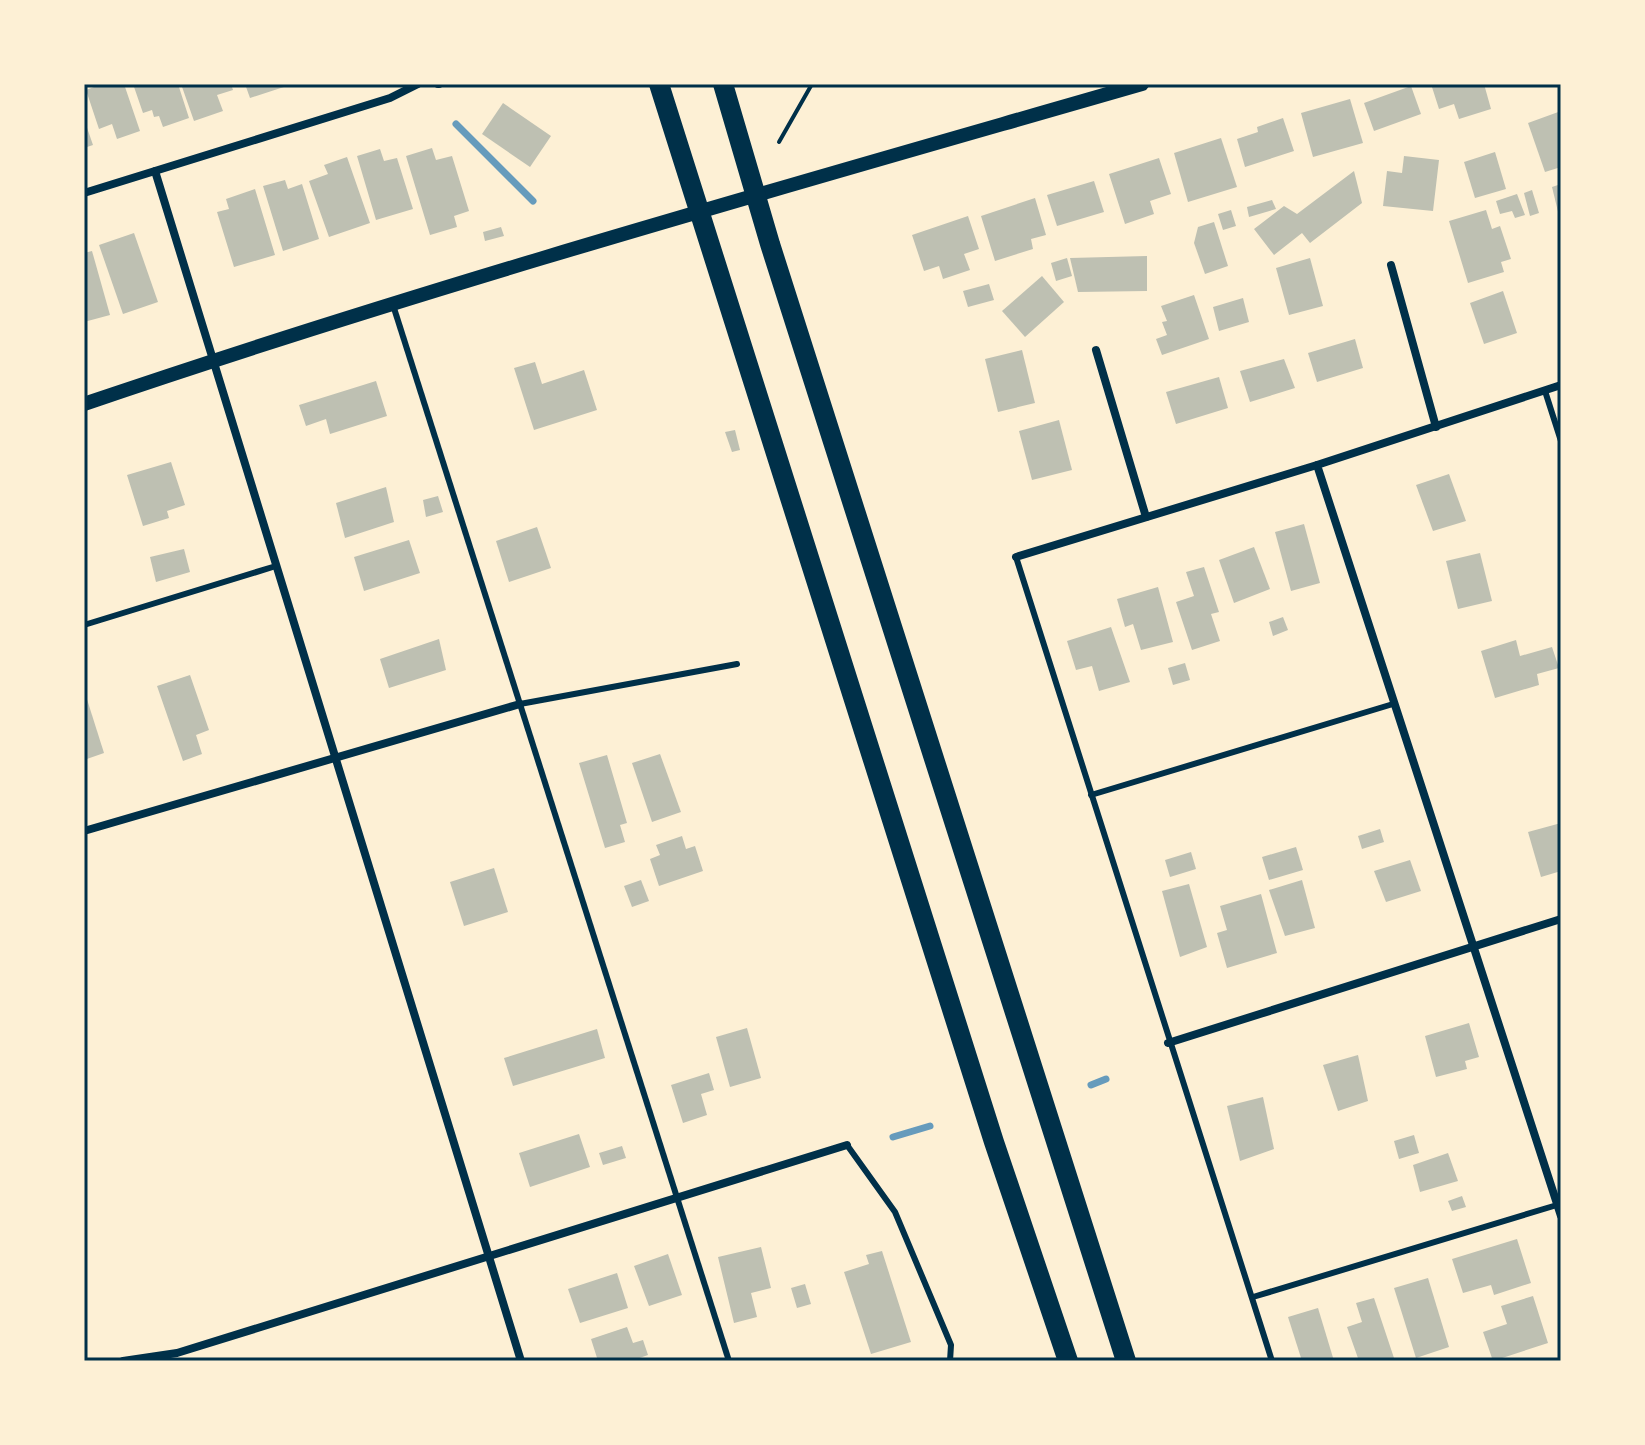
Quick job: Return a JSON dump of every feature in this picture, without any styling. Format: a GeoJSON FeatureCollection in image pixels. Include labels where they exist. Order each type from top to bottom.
{"type":"FeatureCollection","features":[{"type":"Feature","properties":{"kind":"main road"},"geometry":{"type":"LineString","coordinates":[[659,84],[989,1127],[1068,1361]]}},
{"type":"Feature","properties":{"kind":"main road"},"geometry":{"type":"LineString","coordinates":[[723,84],[1126,1361]]}},
{"type":"Feature","properties":{"kind":"street"},"geometry":{"type":"LineString","coordinates":[[84,193],[390,98],[418,84]]}},
{"type":"Feature","properties":{"kind":"street"},"geometry":{"type":"LineString","coordinates":[[84,404],[213,360],[699,212],[1142,84]]}},
{"type":"Feature","properties":{"kind":"street"},"geometry":{"type":"LineString","coordinates":[[155,171],[521,1361]]}},
{"type":"Feature","properties":{"kind":"street"},"geometry":{"type":"LineString","coordinates":[[1391,265],[1436,427]]}},
{"type":"Feature","properties":{"kind":"street"},"geometry":{"type":"LineString","coordinates":[[1096,350],[1146,517]]}},
{"type":"Feature","properties":{"kind":"street"},"geometry":{"type":"LineString","coordinates":[[1016,557],[1320,464],[1561,385]]}},
{"type":"Feature","properties":{"kind":"street"},"geometry":{"type":"LineString","coordinates":[[1320,464],[1393,704],[1561,1216]]}},
{"type":"Feature","properties":{"kind":"street"},"geometry":{"type":"LineString","coordinates":[[84,831],[520,704]]}},
{"type":"Feature","properties":{"kind":"street"},"geometry":{"type":"LineString","coordinates":[[1168,1043],[1561,919]]}},
{"type":"Feature","properties":{"kind":"street"},"geometry":{"type":"LineString","coordinates":[[123,1361],[177,1353],[847,1145]]}},
{"type":"Feature","properties":{"kind":"lane"},"geometry":{"type":"LineString","coordinates":[[393,305],[729,1361]]}},
{"type":"Feature","properties":{"kind":"lane"},"geometry":{"type":"LineString","coordinates":[[1545,391],[1561,441]]}},
{"type":"Feature","properties":{"kind":"lane"},"geometry":{"type":"LineString","coordinates":[[1016,557],[1168,1043],[1272,1361]]}},
{"type":"Feature","properties":{"kind":"lane"},"geometry":{"type":"LineString","coordinates":[[84,625],[276,566]]}},
{"type":"Feature","properties":{"kind":"lane"},"geometry":{"type":"LineString","coordinates":[[520,704],[737,664]]}},
{"type":"Feature","properties":{"kind":"lane"},"geometry":{"type":"LineString","coordinates":[[1091,795],[1393,704]]}},
{"type":"Feature","properties":{"kind":"lane"},"geometry":{"type":"LineString","coordinates":[[847,1145],[895,1212],[951,1345],[950,1361]]}},
{"type":"Feature","properties":{"kind":"lane"},"geometry":{"type":"LineString","coordinates":[[1253,1297],[1557,1205]]}},
{"type":"Feature","properties":{"kind":"path"},"geometry":{"type":"LineString","coordinates":[[779,142],[812,84]]}},
{"type":"Feature","properties":{"kind":"building"},"geometry":{"type":"Polygon","coordinates":[[[102,84],[124,84],[140,131],[117,139],[112,124],[99,129],[86,90],[102,84]]]}},
{"type":"Feature","properties":{"kind":"building"},"geometry":{"type":"Polygon","coordinates":[[[133,84],[178,84],[189,118],[163,127],[159,116],[154,117],[152,110],[143,113],[133,84]]]}},
{"type":"Feature","properties":{"kind":"building"},"geometry":{"type":"Polygon","coordinates":[[[181,84],[231,84],[233,90],[217,95],[223,111],[194,121],[181,84]]]}},
{"type":"Feature","properties":{"kind":"building"},"geometry":{"type":"Polygon","coordinates":[[[245,84],[290,84],[290,85],[250,98],[245,84]]]}},
{"type":"Feature","properties":{"kind":"building"},"geometry":{"type":"Polygon","coordinates":[[[1431,84],[1484,84],[1491,109],[1459,119],[1454,104],[1439,109],[1431,84]]]}},
{"type":"Feature","properties":{"kind":"building"},"geometry":{"type":"Polygon","coordinates":[[[1411,86],[1421,114],[1374,131],[1364,103],[1411,86]]]}},
{"type":"Feature","properties":{"kind":"building"},"geometry":{"type":"Polygon","coordinates":[[[1350,99],[1363,143],[1313,157],[1301,113],[1350,99]]]}},
{"type":"Feature","properties":{"kind":"building"},"geometry":{"type":"Polygon","coordinates":[[[503,103],[551,136],[530,167],[482,134],[503,103]]]}},
{"type":"Feature","properties":{"kind":"building"},"geometry":{"type":"Polygon","coordinates":[[[1561,111],[1561,167],[1545,172],[1528,123],[1561,111]]]}},
{"type":"Feature","properties":{"kind":"building"},"geometry":{"type":"Polygon","coordinates":[[[1283,118],[1294,151],[1245,167],[1237,139],[1258,132],[1257,127],[1283,118]]]}},
{"type":"Feature","properties":{"kind":"building"},"geometry":{"type":"Polygon","coordinates":[[[84,119],[93,145],[84,148],[84,119]]]}},
{"type":"Feature","properties":{"kind":"building"},"geometry":{"type":"Polygon","coordinates":[[[1221,138],[1237,187],[1188,202],[1174,153],[1221,138]]]}},
{"type":"Feature","properties":{"kind":"building"},"geometry":{"type":"Polygon","coordinates":[[[432,148],[436,160],[452,156],[469,211],[454,216],[457,227],[430,235],[406,156],[432,148]]]}},
{"type":"Feature","properties":{"kind":"building"},"geometry":{"type":"Polygon","coordinates":[[[380,149],[384,161],[397,158],[413,209],[376,220],[357,156],[380,149]]]}},
{"type":"Feature","properties":{"kind":"building"},"geometry":{"type":"Polygon","coordinates":[[[1495,152],[1506,189],[1475,198],[1464,162],[1495,152]]]}},
{"type":"Feature","properties":{"kind":"building"},"geometry":{"type":"Polygon","coordinates":[[[1404,156],[1439,160],[1433,211],[1383,206],[1387,171],[1402,173],[1404,156]]]}},
{"type":"Feature","properties":{"kind":"building"},"geometry":{"type":"Polygon","coordinates":[[[347,157],[370,223],[329,237],[309,181],[328,174],[324,165],[347,157]]]}},
{"type":"Feature","properties":{"kind":"building"},"geometry":{"type":"Polygon","coordinates":[[[1159,158],[1171,194],[1150,201],[1154,214],[1125,224],[1109,174],[1159,158]]]}},
{"type":"Feature","properties":{"kind":"building"},"geometry":{"type":"Polygon","coordinates":[[[1354,171],[1362,203],[1310,243],[1302,233],[1274,255],[1254,229],[1284,206],[1297,214],[1354,171]]]}},
{"type":"Feature","properties":{"kind":"building"},"geometry":{"type":"Polygon","coordinates":[[[285,180],[288,189],[302,184],[319,239],[283,251],[263,186],[285,180]]]}},
{"type":"Feature","properties":{"kind":"building"},"geometry":{"type":"Polygon","coordinates":[[[1094,181],[1104,212],[1057,226],[1047,195],[1094,181]]]}},
{"type":"Feature","properties":{"kind":"building"},"geometry":{"type":"Polygon","coordinates":[[[1561,184],[1561,220],[1560,220],[1552,187],[1561,184]]]}},
{"type":"Feature","properties":{"kind":"building"},"geometry":{"type":"Polygon","coordinates":[[[255,189],[275,255],[234,267],[217,212],[229,209],[226,199],[255,189]]]}},
{"type":"Feature","properties":{"kind":"building"},"geometry":{"type":"Polygon","coordinates":[[[1532,190],[1539,213],[1530,216],[1524,193],[1532,190]]]}},
{"type":"Feature","properties":{"kind":"building"},"geometry":{"type":"Polygon","coordinates":[[[1517,194],[1525,215],[1515,218],[1512,211],[1500,214],[1496,201],[1517,194]]]}},
{"type":"Feature","properties":{"kind":"building"},"geometry":{"type":"Polygon","coordinates":[[[1035,198],[1046,235],[1031,239],[1033,249],[995,261],[981,216],[1035,198]]]}},
{"type":"Feature","properties":{"kind":"building"},"geometry":{"type":"Polygon","coordinates":[[[1272,200],[1276,209],[1249,217],[1247,207],[1272,200]]]}},
{"type":"Feature","properties":{"kind":"building"},"geometry":{"type":"Polygon","coordinates":[[[1231,210],[1236,226],[1223,230],[1218,214],[1231,210]]]}},
{"type":"Feature","properties":{"kind":"building"},"geometry":{"type":"Polygon","coordinates":[[[1486,210],[1492,229],[1500,226],[1511,259],[1501,262],[1504,272],[1468,283],[1449,221],[1486,210]]]}},
{"type":"Feature","properties":{"kind":"building"},"geometry":{"type":"Polygon","coordinates":[[[968,216],[979,249],[964,254],[970,270],[943,279],[939,266],[924,271],[912,235],[968,216]]]}},
{"type":"Feature","properties":{"kind":"building"},"geometry":{"type":"Polygon","coordinates":[[[1214,222],[1228,266],[1205,274],[1194,243],[1198,227],[1214,222]]]}},
{"type":"Feature","properties":{"kind":"building"},"geometry":{"type":"Polygon","coordinates":[[[501,227],[504,236],[485,241],[483,232],[501,227]]]}},
{"type":"Feature","properties":{"kind":"building"},"geometry":{"type":"Polygon","coordinates":[[[134,233],[158,302],[123,314],[99,245],[134,233]]]}},
{"type":"Feature","properties":{"kind":"building"},"geometry":{"type":"Polygon","coordinates":[[[92,251],[110,315],[84,322],[84,253],[92,251]]]}},
{"type":"Feature","properties":{"kind":"building"},"geometry":{"type":"Polygon","coordinates":[[[1147,256],[1147,291],[1078,292],[1070,258],[1147,256]]]}},
{"type":"Feature","properties":{"kind":"building"},"geometry":{"type":"Polygon","coordinates":[[[1067,258],[1072,276],[1056,281],[1051,263],[1067,258]]]}},
{"type":"Feature","properties":{"kind":"building"},"geometry":{"type":"Polygon","coordinates":[[[1310,258],[1323,306],[1289,315],[1276,268],[1310,258]]]}},
{"type":"Feature","properties":{"kind":"building"},"geometry":{"type":"Polygon","coordinates":[[[1042,276],[1064,302],[1025,337],[1002,311],[1042,276]]]}},
{"type":"Feature","properties":{"kind":"building"},"geometry":{"type":"Polygon","coordinates":[[[989,284],[994,300],[968,307],[963,291],[989,284]]]}},
{"type":"Feature","properties":{"kind":"building"},"geometry":{"type":"Polygon","coordinates":[[[1503,291],[1517,333],[1484,344],[1470,303],[1503,291]]]}},
{"type":"Feature","properties":{"kind":"building"},"geometry":{"type":"Polygon","coordinates":[[[1194,295],[1209,339],[1162,355],[1156,339],[1167,335],[1162,322],[1167,321],[1161,306],[1194,295]]]}},
{"type":"Feature","properties":{"kind":"building"},"geometry":{"type":"Polygon","coordinates":[[[1243,298],[1249,322],[1219,331],[1213,307],[1243,298]]]}},
{"type":"Feature","properties":{"kind":"building"},"geometry":{"type":"Polygon","coordinates":[[[1355,339],[1363,368],[1317,382],[1308,353],[1355,339]]]}},
{"type":"Feature","properties":{"kind":"building"},"geometry":{"type":"Polygon","coordinates":[[[1022,350],[1035,403],[998,412],[985,359],[1022,350]]]}},
{"type":"Feature","properties":{"kind":"building"},"geometry":{"type":"Polygon","coordinates":[[[1284,359],[1295,388],[1250,402],[1240,371],[1284,359]]]}},
{"type":"Feature","properties":{"kind":"building"},"geometry":{"type":"Polygon","coordinates":[[[535,362],[542,384],[584,370],[597,410],[534,430],[514,368],[535,362]]]}},
{"type":"Feature","properties":{"kind":"building"},"geometry":{"type":"Polygon","coordinates":[[[1219,377],[1228,408],[1176,424],[1166,392],[1219,377]]]}},
{"type":"Feature","properties":{"kind":"building"},"geometry":{"type":"Polygon","coordinates":[[[376,381],[387,416],[330,434],[326,419],[306,426],[299,405],[376,381]]]}},
{"type":"Feature","properties":{"kind":"building"},"geometry":{"type":"Polygon","coordinates":[[[1059,420],[1072,470],[1032,480],[1019,431],[1059,420]]]}},
{"type":"Feature","properties":{"kind":"building"},"geometry":{"type":"Polygon","coordinates":[[[735,430],[740,450],[732,452],[725,432],[735,430]]]}},
{"type":"Feature","properties":{"kind":"building"},"geometry":{"type":"Polygon","coordinates":[[[171,462],[185,505],[167,511],[169,518],[143,526],[127,475],[171,462]]]}},
{"type":"Feature","properties":{"kind":"building"},"geometry":{"type":"Polygon","coordinates":[[[1449,474],[1466,521],[1433,531],[1416,485],[1449,474]]]}},
{"type":"Feature","properties":{"kind":"building"},"geometry":{"type":"Polygon","coordinates":[[[386,487],[394,522],[345,538],[336,503],[386,487]]]}},
{"type":"Feature","properties":{"kind":"building"},"geometry":{"type":"Polygon","coordinates":[[[438,496],[443,512],[426,517],[423,500],[438,496]]]}},
{"type":"Feature","properties":{"kind":"building"},"geometry":{"type":"Polygon","coordinates":[[[1304,524],[1320,583],[1291,591],[1275,532],[1304,524]]]}},
{"type":"Feature","properties":{"kind":"building"},"geometry":{"type":"Polygon","coordinates":[[[537,527],[551,568],[509,582],[496,541],[537,527]]]}},
{"type":"Feature","properties":{"kind":"building"},"geometry":{"type":"Polygon","coordinates":[[[409,540],[420,573],[364,591],[354,557],[409,540]]]}},
{"type":"Feature","properties":{"kind":"building"},"geometry":{"type":"Polygon","coordinates":[[[1254,547],[1270,589],[1234,603],[1219,560],[1254,547]]]}},
{"type":"Feature","properties":{"kind":"building"},"geometry":{"type":"Polygon","coordinates":[[[184,549],[190,572],[156,582],[150,557],[184,549]]]}},
{"type":"Feature","properties":{"kind":"building"},"geometry":{"type":"Polygon","coordinates":[[[1480,553],[1492,601],[1458,609],[1446,561],[1480,553]]]}},
{"type":"Feature","properties":{"kind":"building"},"geometry":{"type":"Polygon","coordinates":[[[1204,567],[1219,612],[1211,614],[1220,641],[1192,650],[1176,602],[1194,596],[1186,572],[1204,567]]]}},
{"type":"Feature","properties":{"kind":"building"},"geometry":{"type":"Polygon","coordinates":[[[1158,587],[1173,642],[1141,650],[1133,624],[1125,627],[1117,599],[1158,587]]]}},
{"type":"Feature","properties":{"kind":"building"},"geometry":{"type":"Polygon","coordinates":[[[1283,617],[1288,630],[1273,636],[1269,622],[1283,617]]]}},
{"type":"Feature","properties":{"kind":"building"},"geometry":{"type":"Polygon","coordinates":[[[1111,627],[1130,682],[1099,691],[1092,666],[1076,670],[1067,641],[1111,627]]]}},
{"type":"Feature","properties":{"kind":"building"},"geometry":{"type":"Polygon","coordinates":[[[439,639],[446,670],[389,688],[380,659],[439,639]]]}},
{"type":"Feature","properties":{"kind":"building"},"geometry":{"type":"Polygon","coordinates":[[[1516,640],[1520,656],[1552,647],[1559,668],[1537,674],[1539,685],[1495,698],[1481,651],[1516,640]]]}},
{"type":"Feature","properties":{"kind":"building"},"geometry":{"type":"Polygon","coordinates":[[[1185,663],[1190,680],[1173,685],[1168,668],[1185,663]]]}},
{"type":"Feature","properties":{"kind":"building"},"geometry":{"type":"Polygon","coordinates":[[[190,675],[209,730],[196,735],[202,754],[183,761],[157,686],[190,675]]]}},
{"type":"Feature","properties":{"kind":"building"},"geometry":{"type":"Polygon","coordinates":[[[84,694],[104,753],[84,760],[84,694]]]}},
{"type":"Feature","properties":{"kind":"building"},"geometry":{"type":"Polygon","coordinates":[[[660,754],[681,812],[652,822],[632,763],[660,754]]]}},
{"type":"Feature","properties":{"kind":"building"},"geometry":{"type":"Polygon","coordinates":[[[607,755],[627,823],[620,825],[625,842],[605,848],[579,763],[607,755]]]}},
{"type":"Feature","properties":{"kind":"building"},"geometry":{"type":"Polygon","coordinates":[[[1561,823],[1561,871],[1541,877],[1528,832],[1561,823]]]}},
{"type":"Feature","properties":{"kind":"building"},"geometry":{"type":"Polygon","coordinates":[[[1380,829],[1384,842],[1362,849],[1358,836],[1380,829]]]}},
{"type":"Feature","properties":{"kind":"building"},"geometry":{"type":"Polygon","coordinates":[[[682,836],[686,849],[695,846],[703,871],[659,886],[650,859],[660,855],[656,845],[682,836]]]}},
{"type":"Feature","properties":{"kind":"building"},"geometry":{"type":"Polygon","coordinates":[[[1296,847],[1303,870],[1269,880],[1262,857],[1296,847]]]}},
{"type":"Feature","properties":{"kind":"building"},"geometry":{"type":"Polygon","coordinates":[[[1191,852],[1196,869],[1170,877],[1165,860],[1191,852]]]}},
{"type":"Feature","properties":{"kind":"building"},"geometry":{"type":"Polygon","coordinates":[[[1410,860],[1421,891],[1386,902],[1374,871],[1410,860]]]}},
{"type":"Feature","properties":{"kind":"building"},"geometry":{"type":"Polygon","coordinates":[[[494,868],[508,912],[464,926],[450,882],[494,868]]]}},
{"type":"Feature","properties":{"kind":"building"},"geometry":{"type":"Polygon","coordinates":[[[641,880],[649,901],[632,907],[624,886],[641,880]]]}},
{"type":"Feature","properties":{"kind":"building"},"geometry":{"type":"Polygon","coordinates":[[[1302,880],[1315,928],[1285,936],[1269,890],[1302,880]]]}},
{"type":"Feature","properties":{"kind":"building"},"geometry":{"type":"Polygon","coordinates":[[[1189,884],[1207,947],[1180,957],[1162,891],[1189,884]]]}},
{"type":"Feature","properties":{"kind":"building"},"geometry":{"type":"Polygon","coordinates":[[[1261,894],[1277,953],[1227,968],[1217,933],[1227,930],[1220,906],[1261,894]]]}},
{"type":"Feature","properties":{"kind":"building"},"geometry":{"type":"Polygon","coordinates":[[[1469,1023],[1479,1057],[1465,1061],[1467,1069],[1436,1077],[1425,1036],[1469,1023]]]}},
{"type":"Feature","properties":{"kind":"building"},"geometry":{"type":"Polygon","coordinates":[[[747,1028],[761,1078],[730,1087],[716,1037],[747,1028]]]}},
{"type":"Feature","properties":{"kind":"building"},"geometry":{"type":"Polygon","coordinates":[[[597,1029],[605,1058],[513,1086],[504,1058],[597,1029]]]}},
{"type":"Feature","properties":{"kind":"building"},"geometry":{"type":"Polygon","coordinates":[[[1358,1055],[1368,1101],[1338,1111],[1323,1065],[1358,1055]]]}},
{"type":"Feature","properties":{"kind":"building"},"geometry":{"type":"Polygon","coordinates":[[[709,1073],[714,1090],[701,1094],[707,1115],[683,1123],[671,1085],[709,1073]]]}},
{"type":"Feature","properties":{"kind":"building"},"geometry":{"type":"Polygon","coordinates":[[[1263,1097],[1274,1149],[1240,1161],[1227,1106],[1263,1097]]]}},
{"type":"Feature","properties":{"kind":"building"},"geometry":{"type":"Polygon","coordinates":[[[579,1134],[590,1167],[530,1187],[519,1153],[579,1134]]]}},
{"type":"Feature","properties":{"kind":"building"},"geometry":{"type":"Polygon","coordinates":[[[1414,1135],[1419,1153],[1399,1159],[1394,1141],[1414,1135]]]}},
{"type":"Feature","properties":{"kind":"building"},"geometry":{"type":"Polygon","coordinates":[[[622,1146],[626,1158],[603,1165],[599,1153],[622,1146]]]}},
{"type":"Feature","properties":{"kind":"building"},"geometry":{"type":"Polygon","coordinates":[[[1448,1153],[1458,1181],[1420,1192],[1413,1165],[1448,1153]]]}},
{"type":"Feature","properties":{"kind":"building"},"geometry":{"type":"Polygon","coordinates":[[[1462,1196],[1466,1207],[1452,1211],[1448,1201],[1462,1196]]]}},
{"type":"Feature","properties":{"kind":"building"},"geometry":{"type":"Polygon","coordinates":[[[1517,1239],[1531,1283],[1494,1295],[1491,1285],[1463,1293],[1452,1259],[1517,1239]]]}},
{"type":"Feature","properties":{"kind":"building"},"geometry":{"type":"Polygon","coordinates":[[[761,1247],[771,1288],[751,1293],[757,1317],[734,1323],[718,1257],[761,1247]]]}},
{"type":"Feature","properties":{"kind":"building"},"geometry":{"type":"Polygon","coordinates":[[[882,1251],[911,1342],[871,1354],[844,1272],[869,1264],[866,1255],[882,1251]]]}},
{"type":"Feature","properties":{"kind":"building"},"geometry":{"type":"Polygon","coordinates":[[[668,1254],[682,1295],[649,1306],[634,1266],[668,1254]]]}},
{"type":"Feature","properties":{"kind":"building"},"geometry":{"type":"Polygon","coordinates":[[[617,1273],[628,1308],[580,1323],[568,1289],[617,1273]]]}},
{"type":"Feature","properties":{"kind":"building"},"geometry":{"type":"Polygon","coordinates":[[[1428,1278],[1449,1347],[1416,1358],[1394,1288],[1428,1278]]]}},
{"type":"Feature","properties":{"kind":"building"},"geometry":{"type":"Polygon","coordinates":[[[805,1284],[811,1304],[797,1308],[791,1288],[805,1284]]]}},
{"type":"Feature","properties":{"kind":"building"},"geometry":{"type":"Polygon","coordinates":[[[1533,1296],[1548,1343],[1493,1361],[1483,1332],[1507,1324],[1501,1306],[1533,1296]]]}},
{"type":"Feature","properties":{"kind":"building"},"geometry":{"type":"Polygon","coordinates":[[[1374,1298],[1395,1361],[1359,1361],[1347,1327],[1362,1322],[1356,1303],[1374,1298]]]}},
{"type":"Feature","properties":{"kind":"building"},"geometry":{"type":"Polygon","coordinates":[[[1318,1308],[1334,1361],[1302,1361],[1288,1317],[1318,1308]]]}},
{"type":"Feature","properties":{"kind":"building"},"geometry":{"type":"Polygon","coordinates":[[[627,1327],[633,1343],[643,1340],[648,1355],[631,1361],[598,1361],[591,1339],[627,1327]]]}},
{"type":"Feature","properties":{"kind":"waterway"},"geometry":{"type":"LineString","coordinates":[[456,124],[533,201]]}},
{"type":"Feature","properties":{"kind":"waterway"},"geometry":{"type":"LineString","coordinates":[[1091,1085],[1106,1079]]}},
{"type":"Feature","properties":{"kind":"waterway"},"geometry":{"type":"LineString","coordinates":[[893,1137],[930,1126]]}}]}
